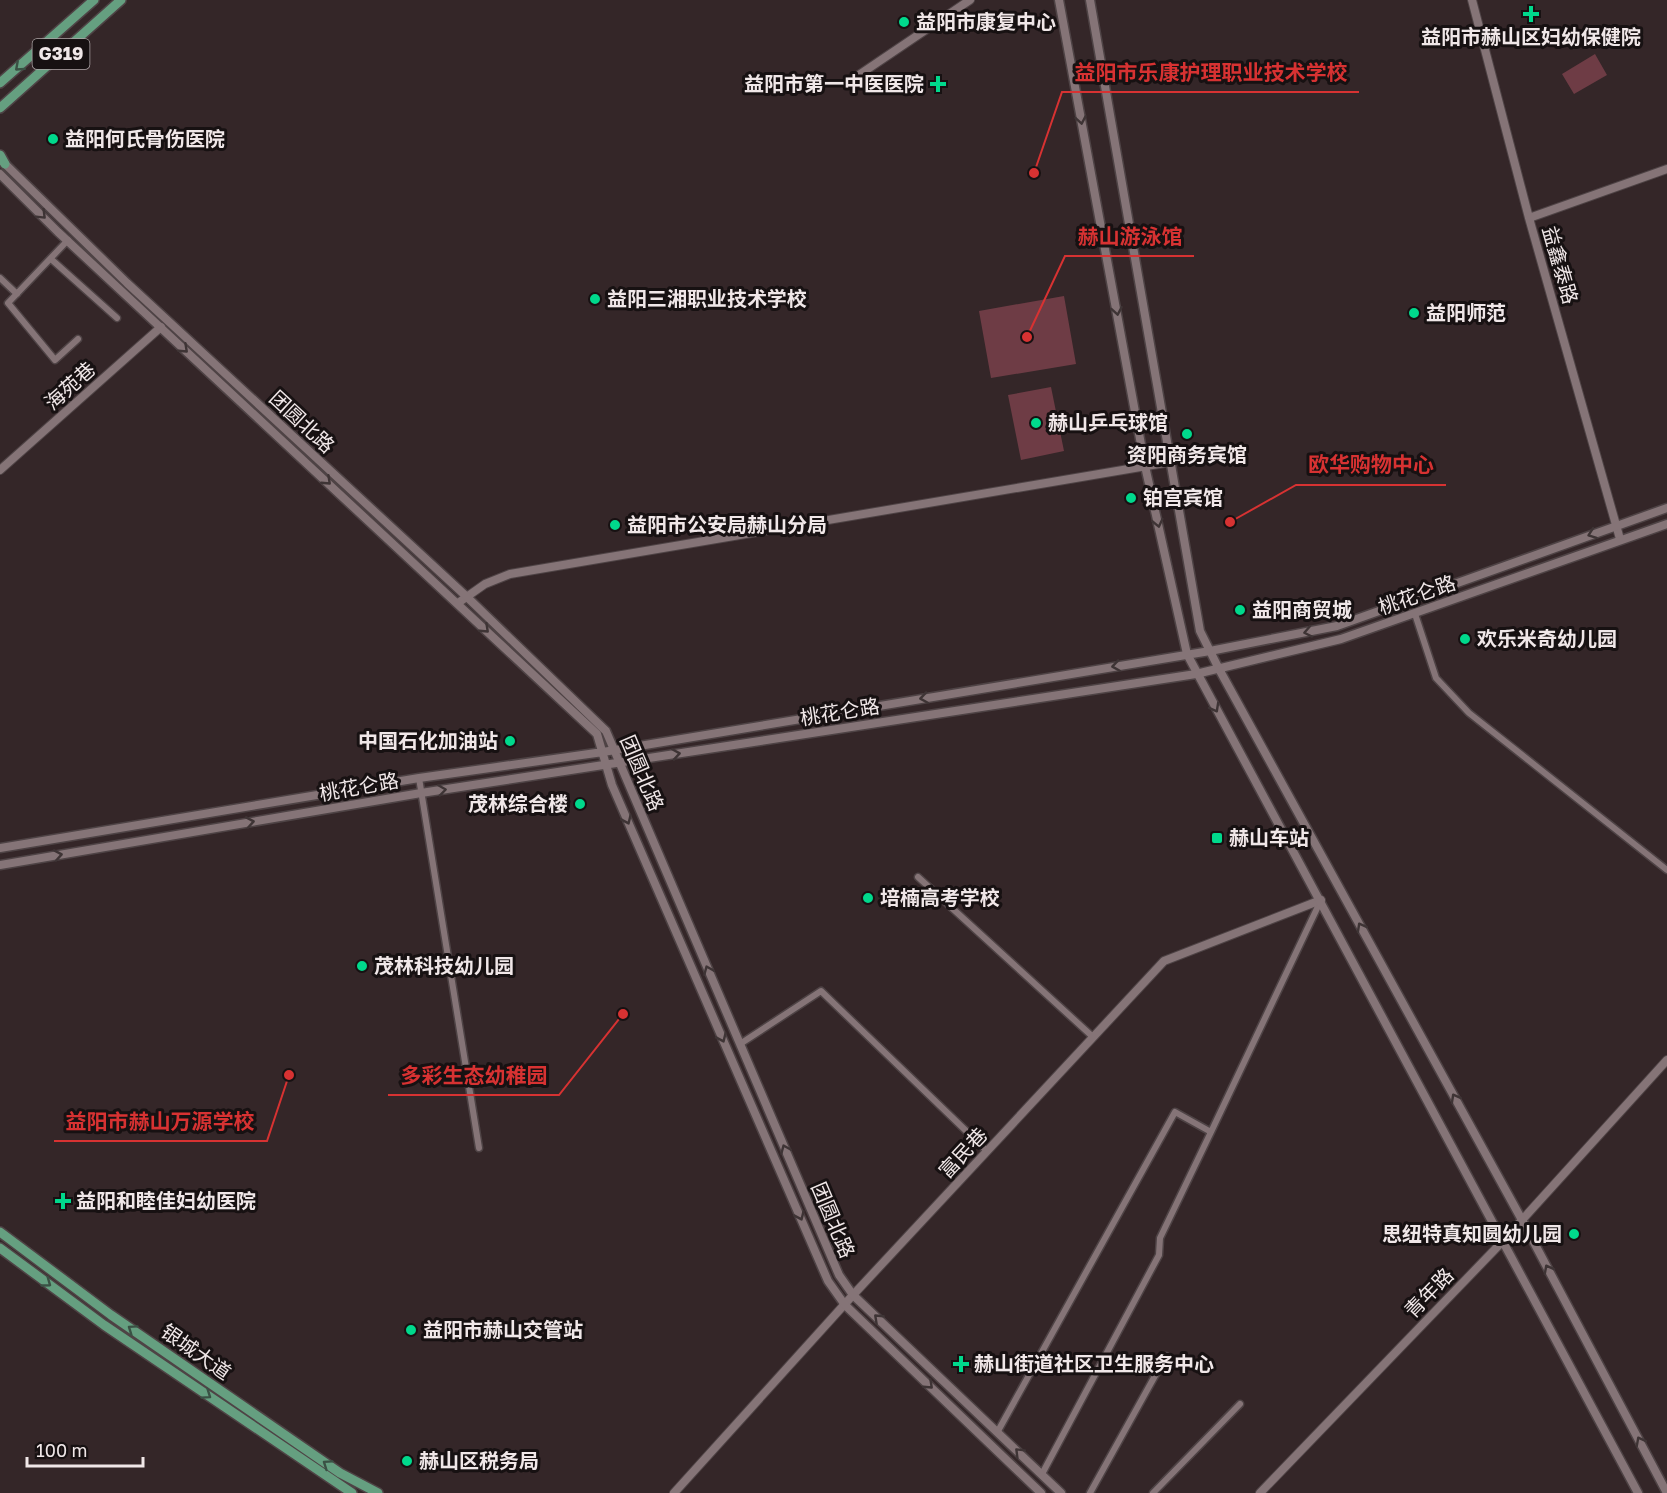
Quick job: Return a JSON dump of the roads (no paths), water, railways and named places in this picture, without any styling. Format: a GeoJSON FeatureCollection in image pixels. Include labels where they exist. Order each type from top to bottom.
{"type":"FeatureCollection","features":[{"type":"Feature","properties":{"kind":"main road","name":"G319"},"geometry":{"type":"LineString","coordinates":[[1,82],[94,0]]}},
{"type":"Feature","properties":{"kind":"main road","name":"G319"},"geometry":{"type":"LineString","coordinates":[[1,109],[121,0]]}},
{"type":"Feature","properties":{"kind":"main road"},"geometry":{"type":"LineString","coordinates":[[1059,0],[1145,466],[1187,654],[1638,1493]]}},
{"type":"Feature","properties":{"kind":"main road"},"geometry":{"type":"LineString","coordinates":[[1090,0],[1200,631],[1522,1220],[1667,1493]]}},
{"type":"Feature","properties":{"kind":"main road","name":"团圆北路"},"geometry":{"type":"LineString","coordinates":[[2,159],[127,283],[467,597],[606,731],[839,1275],[854,1295],[1061,1493]]}},
{"type":"Feature","properties":{"kind":"main road","name":"团圆北路"},"geometry":{"type":"LineString","coordinates":[[0,174],[597,734],[605,766],[828,1281],[845,1305],[1041,1493]]}},
{"type":"Feature","properties":{"kind":"main road","name":"桃花仑路"},"geometry":{"type":"LineString","coordinates":[[0,848],[418,778],[603,752],[1210,651],[1337,626],[1667,508]]}},
{"type":"Feature","properties":{"kind":"main road","name":"桃花仑路"},"geometry":{"type":"LineString","coordinates":[[0,865],[421,793],[1196,674],[1341,639],[1667,524]]}},
{"type":"Feature","properties":{"kind":"main road","name":"银城大道"},"geometry":{"type":"LineString","coordinates":[[0,1232],[120,1321],[340,1473],[378,1493]]}},
{"type":"Feature","properties":{"kind":"main road","name":"银城大道"},"geometry":{"type":"LineString","coordinates":[[0,1248],[104,1324],[352,1493]]}},
{"type":"Feature","properties":{"kind":"street"},"geometry":{"type":"LineString","coordinates":[[847,83],[970,0]]}},
{"type":"Feature","properties":{"kind":"street"},"geometry":{"type":"LineString","coordinates":[[1466,0],[1472,3]]}},
{"type":"Feature","properties":{"kind":"street","name":"益鑫泰路"},"geometry":{"type":"LineString","coordinates":[[1472,3],[1529,218],[1620,539]]}},
{"type":"Feature","properties":{"kind":"street"},"geometry":{"type":"LineString","coordinates":[[1529,218],[1667,170]]}},
{"type":"Feature","properties":{"kind":"street"},"geometry":{"type":"LineString","coordinates":[[68,240],[8,303],[55,360],[78,339]]}},
{"type":"Feature","properties":{"kind":"street"},"geometry":{"type":"LineString","coordinates":[[51,259],[117,318]]}},
{"type":"Feature","properties":{"kind":"street"},"geometry":{"type":"LineString","coordinates":[[0,278],[17,294]]}},
{"type":"Feature","properties":{"kind":"street","name":"海苑巷"},"geometry":{"type":"LineString","coordinates":[[0,470],[161,327]]}},
{"type":"Feature","properties":{"kind":"street"},"geometry":{"type":"LineString","coordinates":[[458,603],[485,584],[510,574],[1170,462]]}},
{"type":"Feature","properties":{"kind":"street"},"geometry":{"type":"LineString","coordinates":[[1415,614],[1436,678],[1468,713],[1667,870]]}},
{"type":"Feature","properties":{"kind":"street"},"geometry":{"type":"LineString","coordinates":[[418,778],[479,1148]]}},
{"type":"Feature","properties":{"kind":"street"},"geometry":{"type":"LineString","coordinates":[[918,877],[1093,1037]]}},
{"type":"Feature","properties":{"kind":"street"},"geometry":{"type":"LineString","coordinates":[[1042,1474],[1159,1255],[1160,1239],[1321,900]]}},
{"type":"Feature","properties":{"kind":"street","name":"富民巷"},"geometry":{"type":"LineString","coordinates":[[674,1493],[854,1295],[1164,962],[1321,900]]}},
{"type":"Feature","properties":{"kind":"street"},"geometry":{"type":"LineString","coordinates":[[740,1044],[821,991],[987,1151]]}},
{"type":"Feature","properties":{"kind":"street","name":"青年路"},"geometry":{"type":"LineString","coordinates":[[1260,1493],[1522,1220],[1667,1060]]}},
{"type":"Feature","properties":{"kind":"street"},"geometry":{"type":"LineString","coordinates":[[998,1431],[1175,1112],[1211,1132]]}},
{"type":"Feature","properties":{"kind":"street"},"geometry":{"type":"LineString","coordinates":[[1090,1493],[1166,1356]]}},
{"type":"Feature","properties":{"kind":"street"},"geometry":{"type":"LineString","coordinates":[[1153,1493],[1240,1404]]}},
{"type":"Feature","properties":{"kind":"place","name":"益阳市赫山区妇幼保健院"},"geometry":{"type":"Point","coordinates":[1531,14]}},
{"type":"Feature","properties":{"kind":"place","name":"益阳市康复中心"},"geometry":{"type":"Point","coordinates":[904,22]}},
{"type":"Feature","properties":{"kind":"place","name":"益阳市第一中医医院"},"geometry":{"type":"Point","coordinates":[938,84]}},
{"type":"Feature","properties":{"kind":"place","name":"益阳何氏骨伤医院"},"geometry":{"type":"Point","coordinates":[53,139]}},
{"type":"Feature","properties":{"kind":"place","name":"益阳市乐康护理职业技术学校"},"geometry":{"type":"Point","coordinates":[1034,173]}},
{"type":"Feature","properties":{"kind":"place","name":"益阳三湘职业技术学校"},"geometry":{"type":"Point","coordinates":[595,299]}},
{"type":"Feature","properties":{"kind":"place","name":"益阳师范"},"geometry":{"type":"Point","coordinates":[1414,313]}},
{"type":"Feature","properties":{"kind":"place","name":"赫山游泳馆"},"geometry":{"type":"Point","coordinates":[1027,337]}},
{"type":"Feature","properties":{"kind":"place","name":"赫山乒乓球馆"},"geometry":{"type":"Point","coordinates":[1036,423]}},
{"type":"Feature","properties":{"kind":"place","name":"资阳商务宾馆"},"geometry":{"type":"Point","coordinates":[1187,434]}},
{"type":"Feature","properties":{"kind":"place","name":"铂宫宾馆"},"geometry":{"type":"Point","coordinates":[1131,498]}},
{"type":"Feature","properties":{"kind":"place","name":"欧华购物中心"},"geometry":{"type":"Point","coordinates":[1230,522]}},
{"type":"Feature","properties":{"kind":"place","name":"益阳市公安局赫山分局"},"geometry":{"type":"Point","coordinates":[615,525]}},
{"type":"Feature","properties":{"kind":"place","name":"益阳商贸城"},"geometry":{"type":"Point","coordinates":[1240,610]}},
{"type":"Feature","properties":{"kind":"place","name":"欢乐米奇幼儿园"},"geometry":{"type":"Point","coordinates":[1465,639]}},
{"type":"Feature","properties":{"kind":"place","name":"中国石化加油站"},"geometry":{"type":"Point","coordinates":[510,741]}},
{"type":"Feature","properties":{"kind":"place","name":"茂林综合楼"},"geometry":{"type":"Point","coordinates":[580,804]}},
{"type":"Feature","properties":{"kind":"place","name":"赫山车站"},"geometry":{"type":"Point","coordinates":[1217,838]}},
{"type":"Feature","properties":{"kind":"place","name":"培楠高考学校"},"geometry":{"type":"Point","coordinates":[868,898]}},
{"type":"Feature","properties":{"kind":"place","name":"茂林科技幼儿园"},"geometry":{"type":"Point","coordinates":[362,966]}},
{"type":"Feature","properties":{"kind":"place","name":"多彩生态幼稚园"},"geometry":{"type":"Point","coordinates":[623,1014]}},
{"type":"Feature","properties":{"kind":"place","name":"益阳市赫山万源学校"},"geometry":{"type":"Point","coordinates":[289,1075]}},
{"type":"Feature","properties":{"kind":"place","name":"益阳和睦佳妇幼医院"},"geometry":{"type":"Point","coordinates":[63,1201]}},
{"type":"Feature","properties":{"kind":"place","name":"思纽特真知圆幼儿园"},"geometry":{"type":"Point","coordinates":[1574,1234]}},
{"type":"Feature","properties":{"kind":"place","name":"益阳市赫山交管站"},"geometry":{"type":"Point","coordinates":[411,1330]}},
{"type":"Feature","properties":{"kind":"place","name":"赫山街道社区卫生服务中心"},"geometry":{"type":"Point","coordinates":[961,1364]}},
{"type":"Feature","properties":{"kind":"place","name":"赫山区税务局"},"geometry":{"type":"Point","coordinates":[407,1461]}}]}
